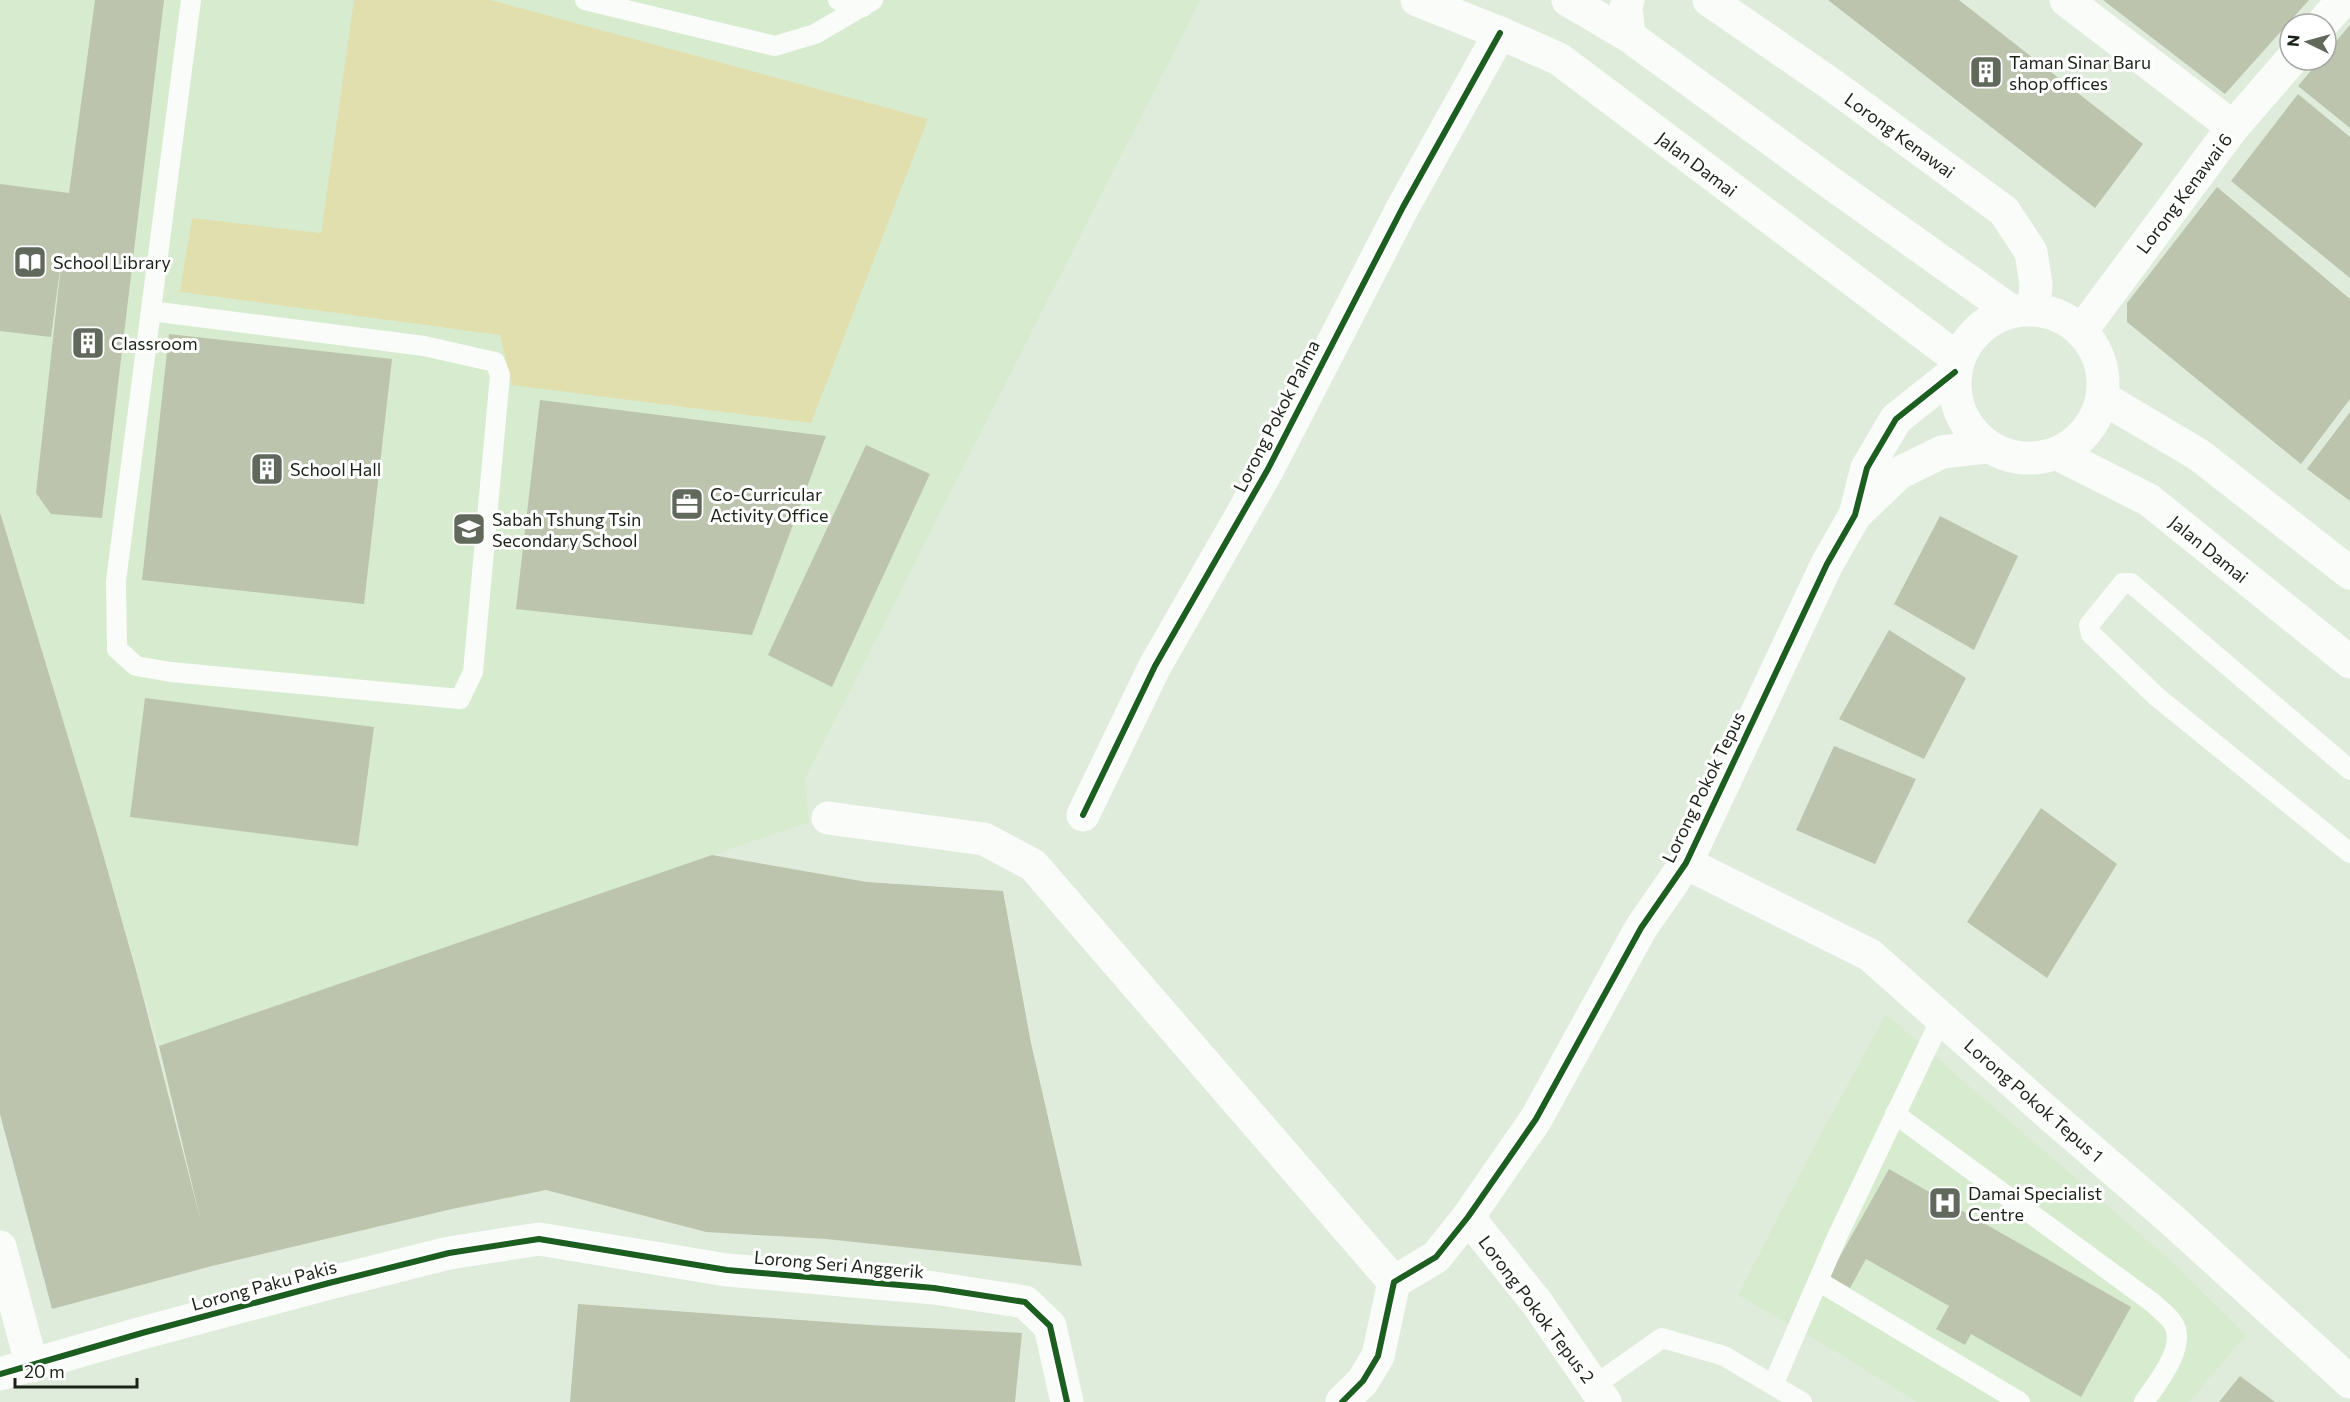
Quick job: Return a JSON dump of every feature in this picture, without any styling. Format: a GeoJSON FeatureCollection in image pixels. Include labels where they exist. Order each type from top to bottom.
{"type":"FeatureCollection","features":[{"type":"Feature","properties":{"kind":"street","name":"Jalan Damai"},"geometry":{"type":"LineString","coordinates":[[1418,0],[1559,60],[1956,366]]}},
{"type":"Feature","properties":{"kind":"street"},"geometry":{"type":"LineString","coordinates":[[1568,0],[1629,36],[1825,180],[2022,310],[2060,315],[2082,330],[2101,361],[2103,398],[2087,432],[2058,454],[2021,460],[1986,447],[1966,426],[1956,400],[1956,366],[1978,328],[2022,310]]}},
{"type":"Feature","properties":{"kind":"street"},"geometry":{"type":"LineString","coordinates":[[1628,0],[1626,7],[1629,36]]}},
{"type":"Feature","properties":{"kind":"street","name":"Lorong Kenawai"},"geometry":{"type":"LineString","coordinates":[[1709,0],[1831,84],[2004,211],[2031,252],[2036,284],[2022,310]]}},
{"type":"Feature","properties":{"kind":"street"},"geometry":{"type":"LineString","coordinates":[[2066,0],[2234,127]]}},
{"type":"Feature","properties":{"kind":"street"},"geometry":{"type":"LineString","coordinates":[[2332,12],[2343,0]]}},
{"type":"Feature","properties":{"kind":"street","name":"Lorong Pokok Palma"},"geometry":{"type":"LineString","coordinates":[[1083,815],[1155,666],[1268,469],[1403,207],[1500,33]]}},
{"type":"Feature","properties":{"kind":"street","name":"Lorong Kenawai 6"},"geometry":{"type":"LineString","coordinates":[[2082,330],[2234,127],[2281,72]]}},
{"type":"Feature","properties":{"kind":"street","name":"Lorong Pokok Tepus"},"geometry":{"type":"LineString","coordinates":[[1394,1282],[1436,1257],[1468,1218],[1536,1119],[1641,928],[1686,863],[1827,564],[1854,514],[1867,468],[1896,419],[1956,366]]}},
{"type":"Feature","properties":{"kind":"street"},"geometry":{"type":"LineString","coordinates":[[2103,398],[2199,455],[2350,573]]}},
{"type":"Feature","properties":{"kind":"street","name":"Lorong Pokok Tepus"},"geometry":{"type":"LineString","coordinates":[[1854,514],[1899,472],[1942,452],[1986,447]]}},
{"type":"Feature","properties":{"kind":"street","name":"Jalan Damai"},"geometry":{"type":"LineString","coordinates":[[2058,454],[2149,500],[2350,662]]}},
{"type":"Feature","properties":{"kind":"street"},"geometry":{"type":"LineString","coordinates":[[828,818],[984,839],[1033,865],[1394,1282],[1378,1356],[1363,1381],[1342,1402]]}},
{"type":"Feature","properties":{"kind":"street","name":"Lorong Pokok Tepus 1"},"geometry":{"type":"LineString","coordinates":[[1686,863],[1870,955],[2172,1220],[2350,1382]]}},
{"type":"Feature","properties":{"kind":"street","name":"Lorong Pokok Tepus 2"},"geometry":{"type":"LineString","coordinates":[[1468,1218],[1537,1303],[1600,1394]]}},
{"type":"Feature","properties":{"kind":"street","name":"Lorong Paku Pakis"},"geometry":{"type":"LineString","coordinates":[[0,1374],[329,1283],[449,1253],[539,1239]]}},
{"type":"Feature","properties":{"kind":"street","name":"Lorong Seri Anggerik"},"geometry":{"type":"LineString","coordinates":[[539,1239],[726,1270],[934,1288],[1025,1302],[1050,1326],[1066,1402]]}},
{"type":"Feature","properties":{"kind":"street"},"geometry":{"type":"LineString","coordinates":[[0,1246],[32,1366]]}},
{"type":"Feature","properties":{"kind":"lane"},"geometry":{"type":"LineString","coordinates":[[152,311],[424,346],[495,362],[500,375],[473,672],[460,699],[171,672],[136,666],[117,649],[116,581],[191,0]]}},
{"type":"Feature","properties":{"kind":"lane"},"geometry":{"type":"LineString","coordinates":[[585,0],[776,46],[815,34],[868,3]]}},
{"type":"Feature","properties":{"kind":"lane"},"geometry":{"type":"LineString","coordinates":[[838,0],[868,3]]}},
{"type":"Feature","properties":{"kind":"lane"},"geometry":{"type":"LineString","coordinates":[[2350,770],[2131,583],[2123,583],[2089,625],[2091,634],[2157,697],[2350,853]]}},
{"type":"Feature","properties":{"kind":"lane"},"geometry":{"type":"LineString","coordinates":[[1773,1385],[1894,1114],[1941,1019]]}},
{"type":"Feature","properties":{"kind":"lane"},"geometry":{"type":"LineString","coordinates":[[1894,1114],[2153,1303],[2173,1322],[2178,1334],[2175,1351],[2163,1375],[2144,1402]]}},
{"type":"Feature","properties":{"kind":"lane"},"geometry":{"type":"LineString","coordinates":[[1818,1281],[2020,1402]]}},
{"type":"Feature","properties":{"kind":"lane"},"geometry":{"type":"LineString","coordinates":[[1600,1394],[1662,1338],[1724,1356],[1802,1402]]}},
{"type":"Feature","properties":{"kind":"shaded area","name":"Sabah Tshung Tsin Secondary School"},"geometry":{"type":"Polygon","coordinates":[[[0,0],[1200,0],[805,779],[809,822],[159,1046],[0,510],[0,0]]]}},
{"type":"Feature","properties":{"kind":"shaded area"},"geometry":{"type":"Polygon","coordinates":[[[354,0],[491,0],[928,119],[811,423],[512,385],[500,335],[167,290],[180,291],[192,218],[321,233],[354,0]]]}},
{"type":"Feature","properties":{"kind":"shaded area","name":"Damai Specialist Centre"},"geometry":{"type":"Polygon","coordinates":[[[1886,1014],[2170,1260],[2246,1335],[2189,1402],[1916,1402],[1852,1361],[1738,1295],[1886,1014]]]}},
{"type":"Feature","properties":{"kind":"building","name":"Classroom"},"geometry":{"type":"Polygon","coordinates":[[[95,0],[164,0],[102,518],[51,514],[36,493],[63,247],[51,337],[0,331],[0,184],[69,193],[95,0]]]}},
{"type":"Feature","properties":{"kind":"building","name":"Taman Sinar Baru shop offices"},"geometry":{"type":"Polygon","coordinates":[[[1828,0],[1959,0],[2143,144],[2095,208],[1828,0]]]}},
{"type":"Feature","properties":{"kind":"building"},"geometry":{"type":"Polygon","coordinates":[[[2103,0],[2309,0],[2298,12],[2278,12],[2278,35],[2225,94],[2103,0]]]}},
{"type":"Feature","properties":{"kind":"building"},"geometry":{"type":"Polygon","coordinates":[[[2350,25],[2350,128],[2298,86],[2310,72],[2338,72],[2338,39],[2350,25]]]}},
{"type":"Feature","properties":{"kind":"building"},"geometry":{"type":"Polygon","coordinates":[[[2298,94],[2350,137],[2350,278],[2231,181],[2298,94]]]}},
{"type":"Feature","properties":{"kind":"building"},"geometry":{"type":"Polygon","coordinates":[[[2217,187],[2350,299],[2350,399],[2301,464],[2127,322],[2127,303],[2217,187]]]}},
{"type":"Feature","properties":{"kind":"building","name":"School Hall"},"geometry":{"type":"Polygon","coordinates":[[[169,334],[392,359],[364,604],[142,580],[169,334]]]}},
{"type":"Feature","properties":{"kind":"building"},"geometry":{"type":"Polygon","coordinates":[[[540,400],[826,436],[752,635],[516,609],[540,400]]]}},
{"type":"Feature","properties":{"kind":"building"},"geometry":{"type":"Polygon","coordinates":[[[2350,412],[2350,501],[2307,469],[2350,412]]]}},
{"type":"Feature","properties":{"kind":"building"},"geometry":{"type":"Polygon","coordinates":[[[866,445],[930,474],[832,687],[768,655],[866,445]]]}},
{"type":"Feature","properties":{"kind":"building"},"geometry":{"type":"Polygon","coordinates":[[[0,512],[139,981],[201,1222],[159,1046],[712,855],[867,882],[1003,891],[1031,1043],[1082,1266],[826,1239],[706,1232],[546,1190],[452,1209],[212,1266],[52,1309],[0,1114],[0,512]]]}},
{"type":"Feature","properties":{"kind":"building"},"geometry":{"type":"Polygon","coordinates":[[[1940,516],[2018,556],[1974,650],[1894,604],[1940,516]]]}},
{"type":"Feature","properties":{"kind":"building"},"geometry":{"type":"Polygon","coordinates":[[[1889,630],[1966,678],[1924,759],[1839,719],[1889,630]]]}},
{"type":"Feature","properties":{"kind":"building"},"geometry":{"type":"Polygon","coordinates":[[[145,698],[374,727],[358,846],[130,817],[145,698]]]}},
{"type":"Feature","properties":{"kind":"building"},"geometry":{"type":"Polygon","coordinates":[[[1834,746],[1916,779],[1875,864],[1796,830],[1834,746]]]}},
{"type":"Feature","properties":{"kind":"building"},"geometry":{"type":"Polygon","coordinates":[[[2041,808],[2117,864],[2047,978],[1967,922],[2041,808]]]}},
{"type":"Feature","properties":{"kind":"building"},"geometry":{"type":"Polygon","coordinates":[[[1889,1169],[2131,1307],[2081,1397],[1971,1334],[1965,1345],[1936,1329],[1949,1306],[1866,1259],[1850,1288],[1829,1276],[1889,1169]]]}},
{"type":"Feature","properties":{"kind":"building"},"geometry":{"type":"Polygon","coordinates":[[[578,1304],[870,1325],[1022,1333],[1015,1402],[570,1402],[578,1304]]]}},
{"type":"Feature","properties":{"kind":"building"},"geometry":{"type":"Polygon","coordinates":[[[2240,1376],[2275,1402],[2219,1402],[2240,1376]]]}},
{"type":"Feature","properties":{"kind":"cycle path"},"geometry":{"type":"LineString","coordinates":[[1083,815],[1155,666],[1268,469],[1403,207],[1500,33]]}},
{"type":"Feature","properties":{"kind":"cycle path"},"geometry":{"type":"LineString","coordinates":[[1342,1402],[1363,1381],[1378,1356],[1394,1282],[1436,1257],[1468,1217],[1536,1119],[1641,928],[1686,863],[1827,564],[1855,515],[1867,468],[1896,419],[1955,372]]}},
{"type":"Feature","properties":{"kind":"cycle path"},"geometry":{"type":"LineString","coordinates":[[0,1374],[329,1283],[449,1253],[539,1239],[727,1270],[934,1288],[1025,1302],[1050,1326],[1067,1402]]}},
{"type":"Feature","properties":{"kind":"place","name":"Taman Sinar Baru shop offices"},"geometry":{"type":"Point","coordinates":[1986,72]}},
{"type":"Feature","properties":{"kind":"place","name":"School Library"},"geometry":{"type":"Point","coordinates":[30,262]}},
{"type":"Feature","properties":{"kind":"place","name":"Classroom"},"geometry":{"type":"Point","coordinates":[88,343]}},
{"type":"Feature","properties":{"kind":"place","name":"School Hall"},"geometry":{"type":"Point","coordinates":[267,469]}},
{"type":"Feature","properties":{"kind":"place","name":"Co-Curricular Activity Office"},"geometry":{"type":"Point","coordinates":[687,504]}},
{"type":"Feature","properties":{"kind":"place","name":"Sabah Tshung Tsin Secondary School"},"geometry":{"type":"Point","coordinates":[469,529]}},
{"type":"Feature","properties":{"kind":"place","name":"Damai Specialist Centre"},"geometry":{"type":"Point","coordinates":[1945,1203]}}]}
